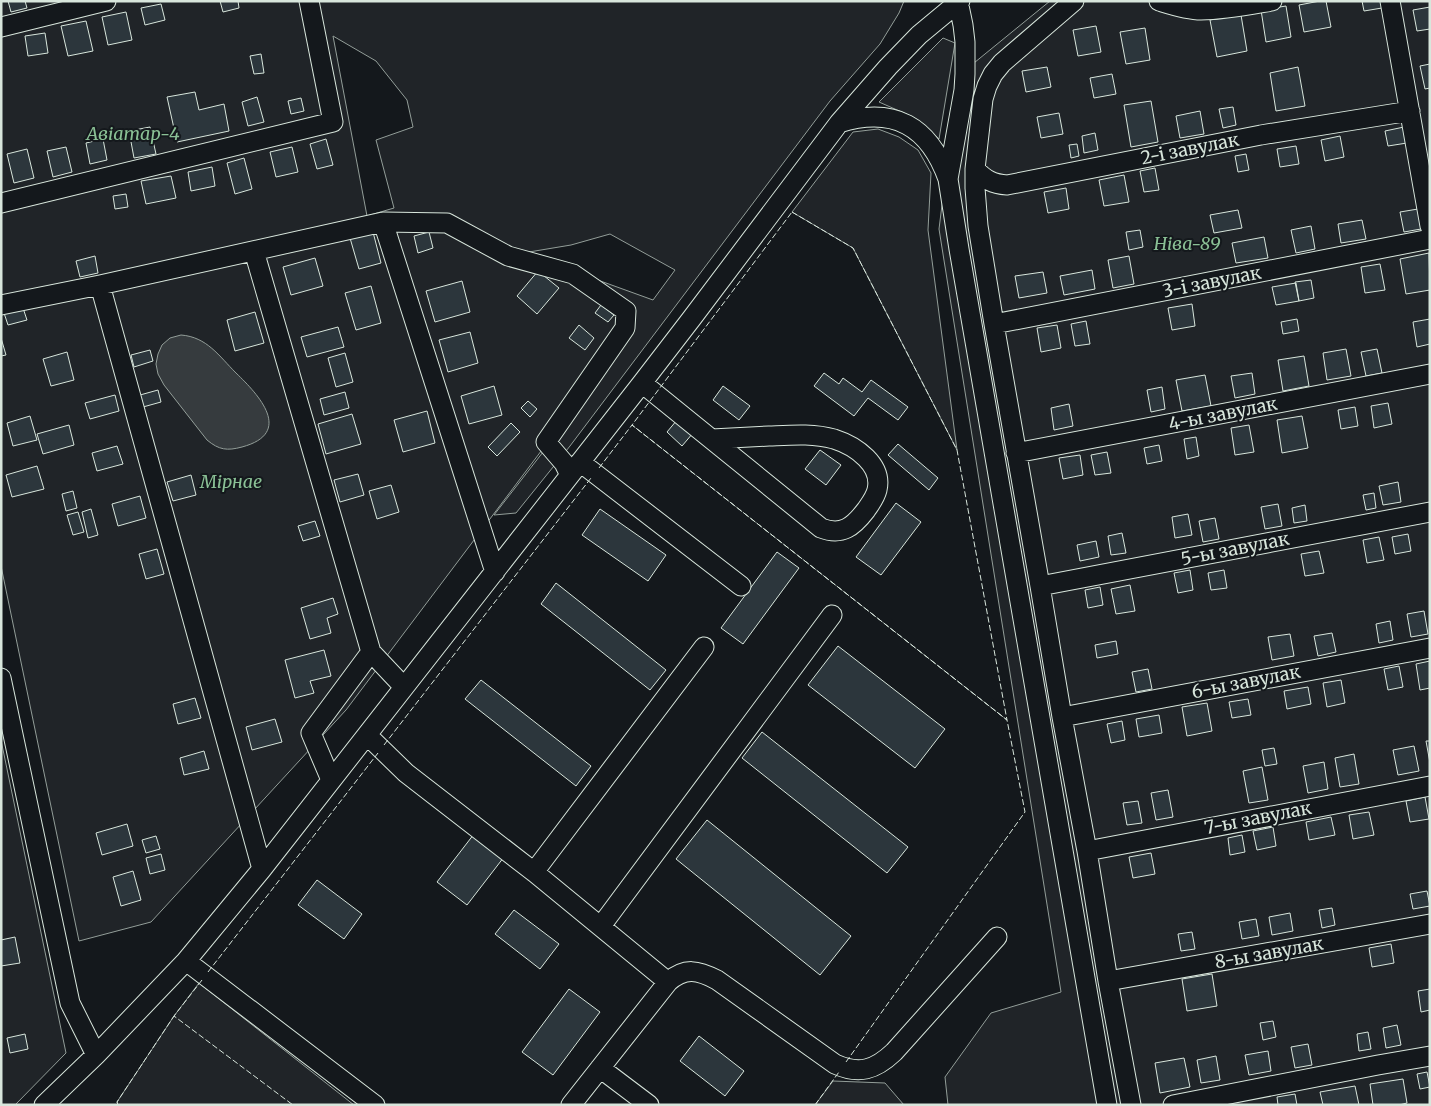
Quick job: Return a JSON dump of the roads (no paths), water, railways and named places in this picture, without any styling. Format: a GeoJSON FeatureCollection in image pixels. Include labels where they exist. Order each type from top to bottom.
{"type":"FeatureCollection","features":[{"type":"Feature","properties":{"kind":"street"},"geometry":{"type":"LineString","coordinates":[[1,27],[106,1]]}},
{"type":"Feature","properties":{"kind":"street"},"geometry":{"type":"LineString","coordinates":[[1,203],[333,122],[309,1]]}},
{"type":"Feature","properties":{"kind":"street"},"geometry":{"type":"LineString","coordinates":[[1074,1],[1012,53],[993,74],[983,99],[975,170],[975,188],[978,226],[994,324],[1131,1105]]}},
{"type":"Feature","properties":{"kind":"street"},"geometry":{"type":"LineString","coordinates":[[1159,1],[1177,7],[1200,10],[1231,8],[1272,1]]}},
{"type":"Feature","properties":{"kind":"street"},"geometry":{"type":"LineString","coordinates":[[1390,1],[1430,226]]}},
{"type":"Feature","properties":{"kind":"street"},"geometry":{"type":"LineString","coordinates":[[56,1101],[96,1055],[186,961],[262,869],[642,383],[839,123],[919,35],[959,2]]}},
{"type":"Feature","properties":{"kind":"street"},"geometry":{"type":"LineString","coordinates":[[948,179],[964,90],[965,74],[965,42],[959,2]]}},
{"type":"Feature","properties":{"kind":"street","name":"2-і завулак"},"geometry":{"type":"LineString","coordinates":[[975,170],[984,178],[996,184],[1007,185],[1261,135],[1410,111]]}},
{"type":"Feature","properties":{"kind":"street"},"geometry":{"type":"LineString","coordinates":[[839,123],[854,118],[880,116],[910,126],[923,136],[934,150],[943,164],[948,179],[960,259],[1106,1105]]}},
{"type":"Feature","properties":{"kind":"street"},"geometry":{"type":"LineString","coordinates":[[383,222],[494,572]]}},
{"type":"Feature","properties":{"kind":"street"},"geometry":{"type":"LineString","coordinates":[[1,305],[100,286],[383,222],[447,223],[508,256],[573,274],[626,311],[625,328],[546,442],[564,463],[741,586]]}},
{"type":"Feature","properties":{"kind":"street","name":"3-і завулак"},"geometry":{"type":"LineString","coordinates":[[994,324],[1430,239]]}},
{"type":"Feature","properties":{"kind":"street"},"geometry":{"type":"LineString","coordinates":[[254,251],[371,652],[404,687]]}},
{"type":"Feature","properties":{"kind":"street"},"geometry":{"type":"LineString","coordinates":[[100,286],[262,869]]}},
{"type":"Feature","properties":{"kind":"street","name":"4-ы завулак"},"geometry":{"type":"LineString","coordinates":[[1016,453],[1430,374]]}},
{"type":"Feature","properties":{"kind":"street"},"geometry":{"type":"LineString","coordinates":[[642,383],[814,523],[828,531],[837,532],[854,525],[871,502],[877,490],[877,477],[872,463],[854,449],[833,439],[796,435],[712,439]]}},
{"type":"Feature","properties":{"kind":"street","name":"5-ы завулак"},"geometry":{"type":"LineString","coordinates":[[1040,586],[1430,512]]}},
{"type":"Feature","properties":{"kind":"street"},"geometry":{"type":"LineString","coordinates":[[600,926],[832,615]]}},
{"type":"Feature","properties":{"kind":"street"},"geometry":{"type":"LineString","coordinates":[[534,872],[704,647]]}},
{"type":"Feature","properties":{"kind":"street","name":"6-ы завулак"},"geometry":{"type":"LineString","coordinates":[[1062,717],[1430,648]]}},
{"type":"Feature","properties":{"kind":"street"},"geometry":{"type":"LineString","coordinates":[[332,780],[311,733],[371,652]]}},
{"type":"Feature","properties":{"kind":"street"},"geometry":{"type":"LineString","coordinates":[[1,678],[70,1003],[96,1055]]}},
{"type":"Feature","properties":{"kind":"street"},"geometry":{"type":"LineString","coordinates":[[367,734],[406,773],[534,872],[668,982]]}},
{"type":"Feature","properties":{"kind":"street","name":"7-ы завулак"},"geometry":{"type":"LineString","coordinates":[[1087,851],[1430,786]]}},
{"type":"Feature","properties":{"kind":"street","name":"8-ы завулак"},"geometry":{"type":"LineString","coordinates":[[1108,981],[1430,924]]}},
{"type":"Feature","properties":{"kind":"street"},"geometry":{"type":"LineString","coordinates":[[571,1105],[668,982],[680,973],[695,971],[710,976],[835,1064],[855,1070],[866,1069],[885,1061],[894,1052],[997,937]]}},
{"type":"Feature","properties":{"kind":"street"},"geometry":{"type":"LineString","coordinates":[[186,961],[375,1105]]}},
{"type":"Feature","properties":{"kind":"street"},"geometry":{"type":"LineString","coordinates":[[1173,1105],[1430,1056]]}},
{"type":"Feature","properties":{"kind":"street"},"geometry":{"type":"LineString","coordinates":[[600,1068],[649,1105]]}},
{"type":"Feature","properties":{"kind":"park label","name":"Авіатар-4"},"geometry":{"type":"Point","coordinates":[133,134]}},
{"type":"Feature","properties":{"kind":"park label","name":"Ніва-89"},"geometry":{"type":"Point","coordinates":[1187,244]}},
{"type":"Feature","properties":{"kind":"park label","name":"Мірнае"},"geometry":{"type":"Point","coordinates":[231,482]}}]}
